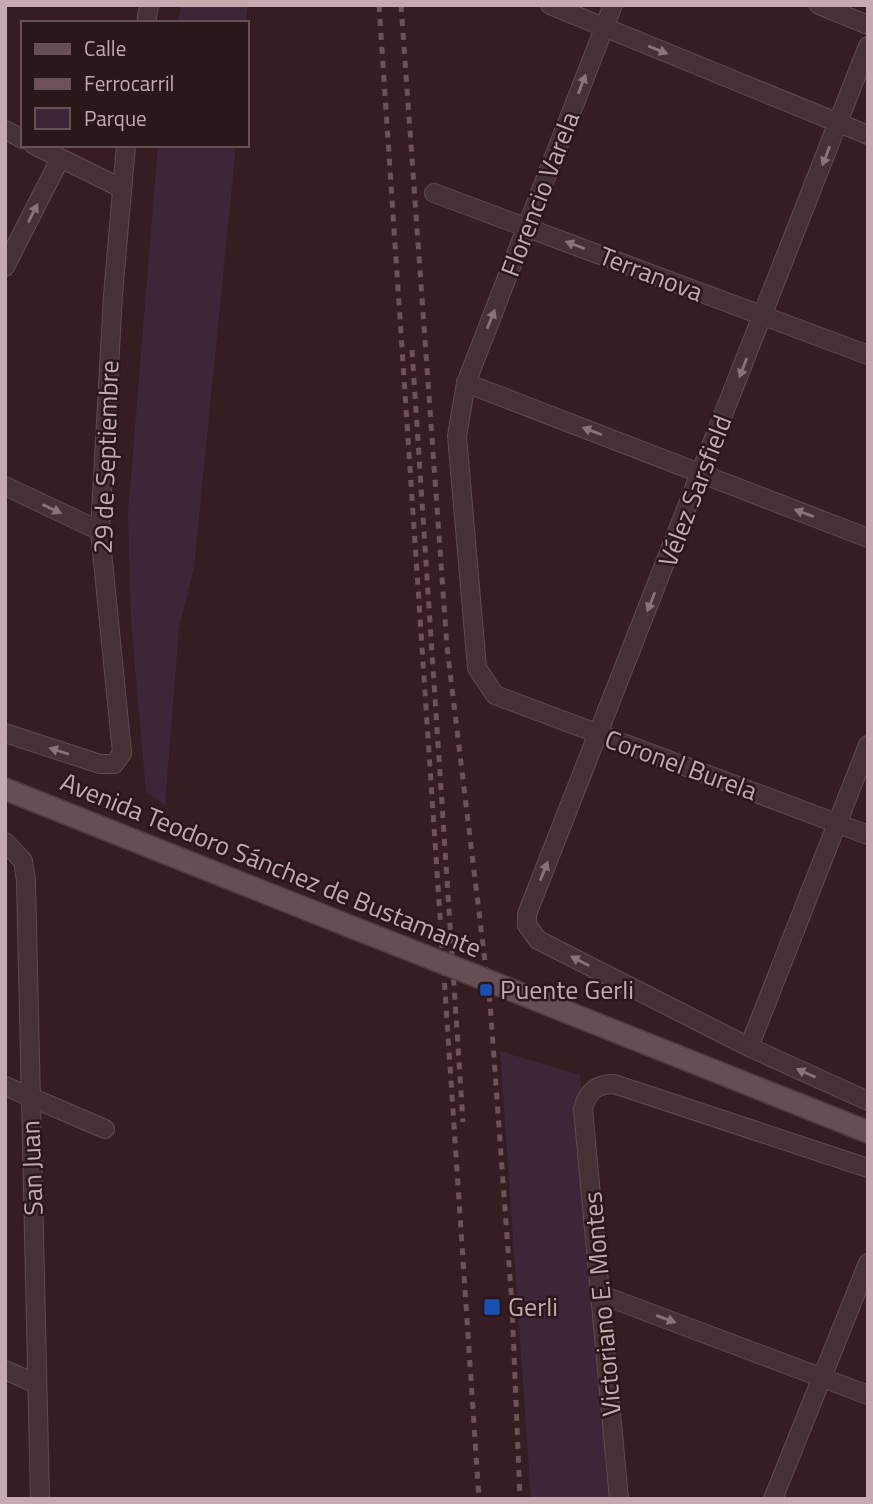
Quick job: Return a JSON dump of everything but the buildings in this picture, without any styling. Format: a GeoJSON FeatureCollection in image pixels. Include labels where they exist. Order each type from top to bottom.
{"type":"FeatureCollection","features":[{"type":"Feature","properties":{"kind":"main road","name":"Avenida Teodoro Sánchez de Bustamante"},"geometry":{"type":"LineString","coordinates":[[5,789],[868,1132]]}},
{"type":"Feature","properties":{"kind":"street"},"geometry":{"type":"LineString","coordinates":[[550,5],[868,135]]}},
{"type":"Feature","properties":{"kind":"street","name":"Florencio Varela"},"geometry":{"type":"LineString","coordinates":[[495,695],[481,677],[474,654],[457,436],[466,383],[613,5]]}},
{"type":"Feature","properties":{"kind":"street"},"geometry":{"type":"LineString","coordinates":[[819,5],[868,24]]}},
{"type":"Feature","properties":{"kind":"street","name":"Vélez Sarsfield"},"geometry":{"type":"LineString","coordinates":[[749,1047],[532,934],[527,925],[527,914],[868,46]]}},
{"type":"Feature","properties":{"kind":"street"},"geometry":{"type":"LineString","coordinates":[[5,130],[21,138]]}},
{"type":"Feature","properties":{"kind":"street"},"geometry":{"type":"LineString","coordinates":[[38,147],[121,188]]}},
{"type":"Feature","properties":{"kind":"street","name":"29 de Septiembre"},"geometry":{"type":"LineString","coordinates":[[5,733],[100,764],[114,764],[122,753],[100,531],[126,147]]}},
{"type":"Feature","properties":{"kind":"street"},"geometry":{"type":"LineString","coordinates":[[5,267],[60,159]]}},
{"type":"Feature","properties":{"kind":"street","name":"Terranova"},"geometry":{"type":"LineString","coordinates":[[434,194],[868,355]]}},
{"type":"Feature","properties":{"kind":"street"},"geometry":{"type":"LineString","coordinates":[[466,383],[868,538]]}},
{"type":"Feature","properties":{"kind":"street"},"geometry":{"type":"LineString","coordinates":[[5,486],[100,531]]}},
{"type":"Feature","properties":{"kind":"street","name":"Coronel Burela"},"geometry":{"type":"LineString","coordinates":[[495,695],[868,835]]}},
{"type":"Feature","properties":{"kind":"street"},"geometry":{"type":"LineString","coordinates":[[868,745],[749,1047],[868,1101]]}},
{"type":"Feature","properties":{"kind":"street","name":"San Juan"},"geometry":{"type":"LineString","coordinates":[[7,843],[23,860],[26,881],[40,1499]]}},
{"type":"Feature","properties":{"kind":"street","name":"Victoriano E. Montes"},"geometry":{"type":"LineString","coordinates":[[619,1499],[583,1109],[586,1097],[603,1084],[614,1084],[868,1168]]}},
{"type":"Feature","properties":{"kind":"street"},"geometry":{"type":"LineString","coordinates":[[5,1086],[105,1129]]}},
{"type":"Feature","properties":{"kind":"street"},"geometry":{"type":"LineString","coordinates":[[773,1499],[820,1376],[868,1263]]}},
{"type":"Feature","properties":{"kind":"street"},"geometry":{"type":"LineString","coordinates":[[602,1295],[868,1395]]}},
{"type":"Feature","properties":{"kind":"street"},"geometry":{"type":"LineString","coordinates":[[5,1370],[37,1384]]}},
{"type":"Feature","properties":{"kind":"green space"},"geometry":{"type":"Polygon","coordinates":[[[181,5],[248,5],[246,21],[178,21],[181,5]]]}},
{"type":"Feature","properties":{"kind":"green space"},"geometry":{"type":"Polygon","coordinates":[[[158,147],[236,147],[194,568],[179,628],[165,805],[146,792],[131,621],[128,513],[158,147]]]}},
{"type":"Feature","properties":{"kind":"green space"},"geometry":{"type":"Polygon","coordinates":[[[500,1051],[580,1075],[611,1499],[531,1499],[500,1051]]]}},
{"type":"Feature","properties":{"kind":"railway"},"geometry":{"type":"LineString","coordinates":[[379,5],[479,1499]]}},
{"type":"Feature","properties":{"kind":"railway"},"geometry":{"type":"LineString","coordinates":[[401,5],[447,647],[490,1003],[512,1305],[520,1499]]}},
{"type":"Feature","properties":{"kind":"railway"},"geometry":{"type":"LineString","coordinates":[[412,350],[463,1122]]}},
{"type":"Feature","properties":{"kind":"place","name":"Puente Gerli"},"geometry":{"type":"Point","coordinates":[486,990]}},
{"type":"Feature","properties":{"kind":"place","name":"Gerli"},"geometry":{"type":"Point","coordinates":[492,1307]}}]}
